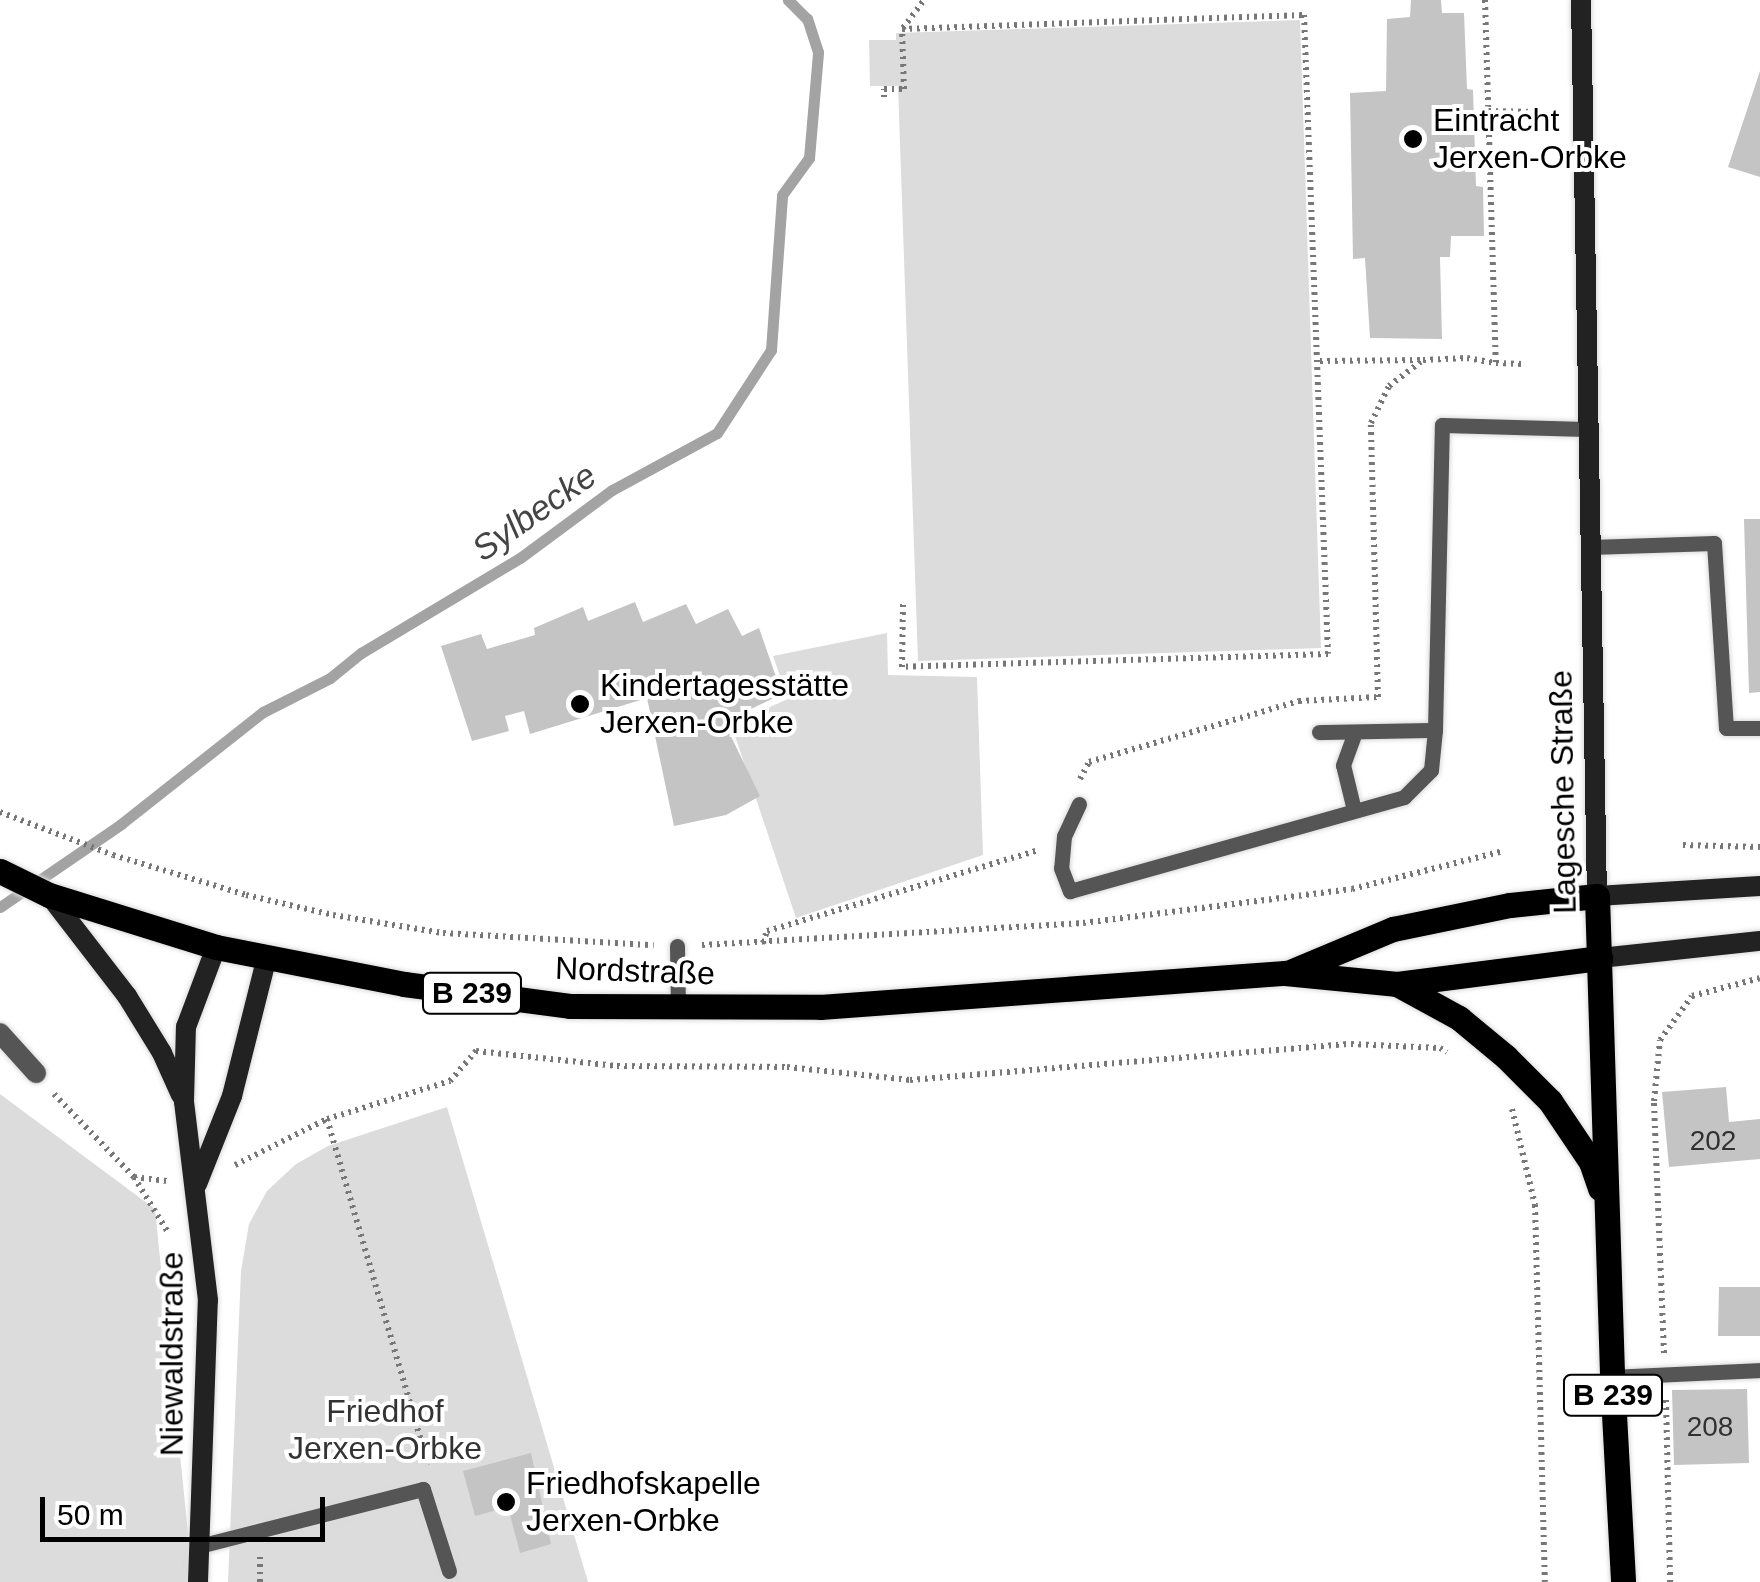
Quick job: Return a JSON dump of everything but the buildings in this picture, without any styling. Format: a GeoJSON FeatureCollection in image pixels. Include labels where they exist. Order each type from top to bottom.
{"type":"FeatureCollection","features":[{"type":"Feature","properties":{"kind":"main road","name":"Lagesche Straße"},"geometry":{"type":"LineString","coordinates":[[1581,0],[1589,276],[1597,896],[1612,1377],[1624,1582]]}},
{"type":"Feature","properties":{"kind":"main road","name":"Nordstraße"},"geometry":{"type":"LineString","coordinates":[[4,873],[49,895],[216,946],[404,984],[570,1006],[820,1006],[1285,974],[1396,984],[1600,958]]}},
{"type":"Feature","properties":{"kind":"main road"},"geometry":{"type":"LineString","coordinates":[[1597,896],[1760,886]]}},
{"type":"Feature","properties":{"kind":"main road"},"geometry":{"type":"LineString","coordinates":[[49,895],[127,996],[162,1052],[184,1101]]}},
{"type":"Feature","properties":{"kind":"main road","name":"Nordstraße"},"geometry":{"type":"LineString","coordinates":[[1285,974],[1394,929],[1510,905],[1597,896]]}},
{"type":"Feature","properties":{"kind":"main road"},"geometry":{"type":"LineString","coordinates":[[1600,958],[1760,941]]}},
{"type":"Feature","properties":{"kind":"main road","name":"Niewaldstraße"},"geometry":{"type":"LineString","coordinates":[[198,1582],[208,1300],[184,1101],[186,1027],[216,946]]}},
{"type":"Feature","properties":{"kind":"main road","name":"Niewaldstraße"},"geometry":{"type":"LineString","coordinates":[[196,1186],[232,1096],[267,956]]}},
{"type":"Feature","properties":{"kind":"main road"},"geometry":{"type":"LineString","coordinates":[[1396,984],[1459,1018],[1550,1101],[1591,1162],[1607,1208]]}},
{"type":"Feature","properties":{"kind":"street"},"geometry":{"type":"LineString","coordinates":[[0,1033],[36,1073]]}},
{"type":"Feature","properties":{"kind":"lane"},"geometry":{"type":"LineString","coordinates":[[1076,798],[1064,836],[1060,868],[1070,890],[1404,797],[1432,770],[1442,425],[1588,430]]}},
{"type":"Feature","properties":{"kind":"lane"},"geometry":{"type":"LineString","coordinates":[[1590,547],[1714,543],[1726,728],[1760,728]]}},
{"type":"Feature","properties":{"kind":"lane"},"geometry":{"type":"LineString","coordinates":[[1319,732],[1435,730]]}},
{"type":"Feature","properties":{"kind":"lane"},"geometry":{"type":"LineString","coordinates":[[1354,810],[1342,765],[1356,732]]}},
{"type":"Feature","properties":{"kind":"lane"},"geometry":{"type":"LineString","coordinates":[[676,946],[678,1006]]}},
{"type":"Feature","properties":{"kind":"lane"},"geometry":{"type":"LineString","coordinates":[[1612,1377],[1760,1370]]}},
{"type":"Feature","properties":{"kind":"lane"},"geometry":{"type":"LineString","coordinates":[[199,1546],[423,1489],[449,1572]]}},
{"type":"Feature","properties":{"kind":"path"},"geometry":{"type":"LineString","coordinates":[[884,97],[884,89],[904,89],[902,29],[924,0]]}},
{"type":"Feature","properties":{"kind":"path"},"geometry":{"type":"LineString","coordinates":[[1486,0],[1496,363]]}},
{"type":"Feature","properties":{"kind":"path"},"geometry":{"type":"LineString","coordinates":[[902,29],[1304,16],[1320,361],[1328,654],[902,667],[903,603]]}},
{"type":"Feature","properties":{"kind":"path"},"geometry":{"type":"LineString","coordinates":[[1488,111],[1531,112]]}},
{"type":"Feature","properties":{"kind":"path"},"geometry":{"type":"LineString","coordinates":[[1320,361],[1467,358],[1522,364]]}},
{"type":"Feature","properties":{"kind":"path"},"geometry":{"type":"LineString","coordinates":[[1076,798],[1089,762],[1299,701],[1378,698],[1371,423],[1389,386],[1423,360]]}},
{"type":"Feature","properties":{"kind":"path"},"geometry":{"type":"LineString","coordinates":[[0,812],[113,855],[246,895],[351,918],[443,933],[676,946],[1083,923],[1352,889],[1503,851]]}},
{"type":"Feature","properties":{"kind":"path"},"geometry":{"type":"LineString","coordinates":[[763,943],[768,932],[1038,852],[1048,838]]}},
{"type":"Feature","properties":{"kind":"path"},"geometry":{"type":"LineString","coordinates":[[1683,845],[1760,847]]}},
{"type":"Feature","properties":{"kind":"path"},"geometry":{"type":"LineString","coordinates":[[1670,1582],[1654,1101],[1660,1040],[1692,996],[1760,978]]}},
{"type":"Feature","properties":{"kind":"path"},"geometry":{"type":"LineString","coordinates":[[196,1186],[328,1120],[450,1081],[476,1051],[616,1066],[787,1067],[910,1080],[1350,1044],[1440,1048],[1455,1057]]}},
{"type":"Feature","properties":{"kind":"path"},"geometry":{"type":"LineString","coordinates":[[36,1073],[134,1178],[171,1238]]}},
{"type":"Feature","properties":{"kind":"path"},"geometry":{"type":"LineString","coordinates":[[1505,1099],[1514,1112],[1535,1205],[1544,1582]]}},
{"type":"Feature","properties":{"kind":"path"},"geometry":{"type":"LineString","coordinates":[[328,1120],[431,1474],[423,1489]]}},
{"type":"Feature","properties":{"kind":"green space"},"geometry":{"type":"Polygon","coordinates":[[[1300,20],[1321,648],[918,661],[898,86],[870,86],[869,40],[896,40],[896,33],[1300,20]]]}},
{"type":"Feature","properties":{"kind":"green space"},"geometry":{"type":"Polygon","coordinates":[[[887,633],[888,675],[977,677],[983,855],[796,918],[731,724],[788,699],[773,656],[887,633]]]}},
{"type":"Feature","properties":{"kind":"green space"},"geometry":{"type":"Polygon","coordinates":[[[0,1094],[155,1209],[193,1582],[0,1582],[0,1094]]]}},
{"type":"Feature","properties":{"kind":"green space","name":"Friedhof Jerxen-Orbke"},"geometry":{"type":"Polygon","coordinates":[[[447,1107],[588,1582],[228,1582],[241,1271],[249,1224],[267,1191],[296,1164],[328,1146],[447,1107]]]}},
{"type":"Feature","properties":{"kind":"waterway","name":"Sylbecke"},"geometry":{"type":"LineString","coordinates":[[0,907],[121,824],[263,712],[330,678],[361,653],[520,558],[612,490],[717,433],[771,350],[782,195],[809,158],[818,52],[807,19],[788,0]]}},
{"type":"Feature","properties":{"kind":"place","name":"Eintracht Jerxen-Orbke"},"geometry":{"type":"Point","coordinates":[1413,139]}},
{"type":"Feature","properties":{"kind":"place","name":"Kindertagesstätte Jerxen-Orbke"},"geometry":{"type":"Point","coordinates":[580,704]}},
{"type":"Feature","properties":{"kind":"place","name":"Friedhofskapelle Jerxen-Orbke"},"geometry":{"type":"Point","coordinates":[506,1502]}}]}
